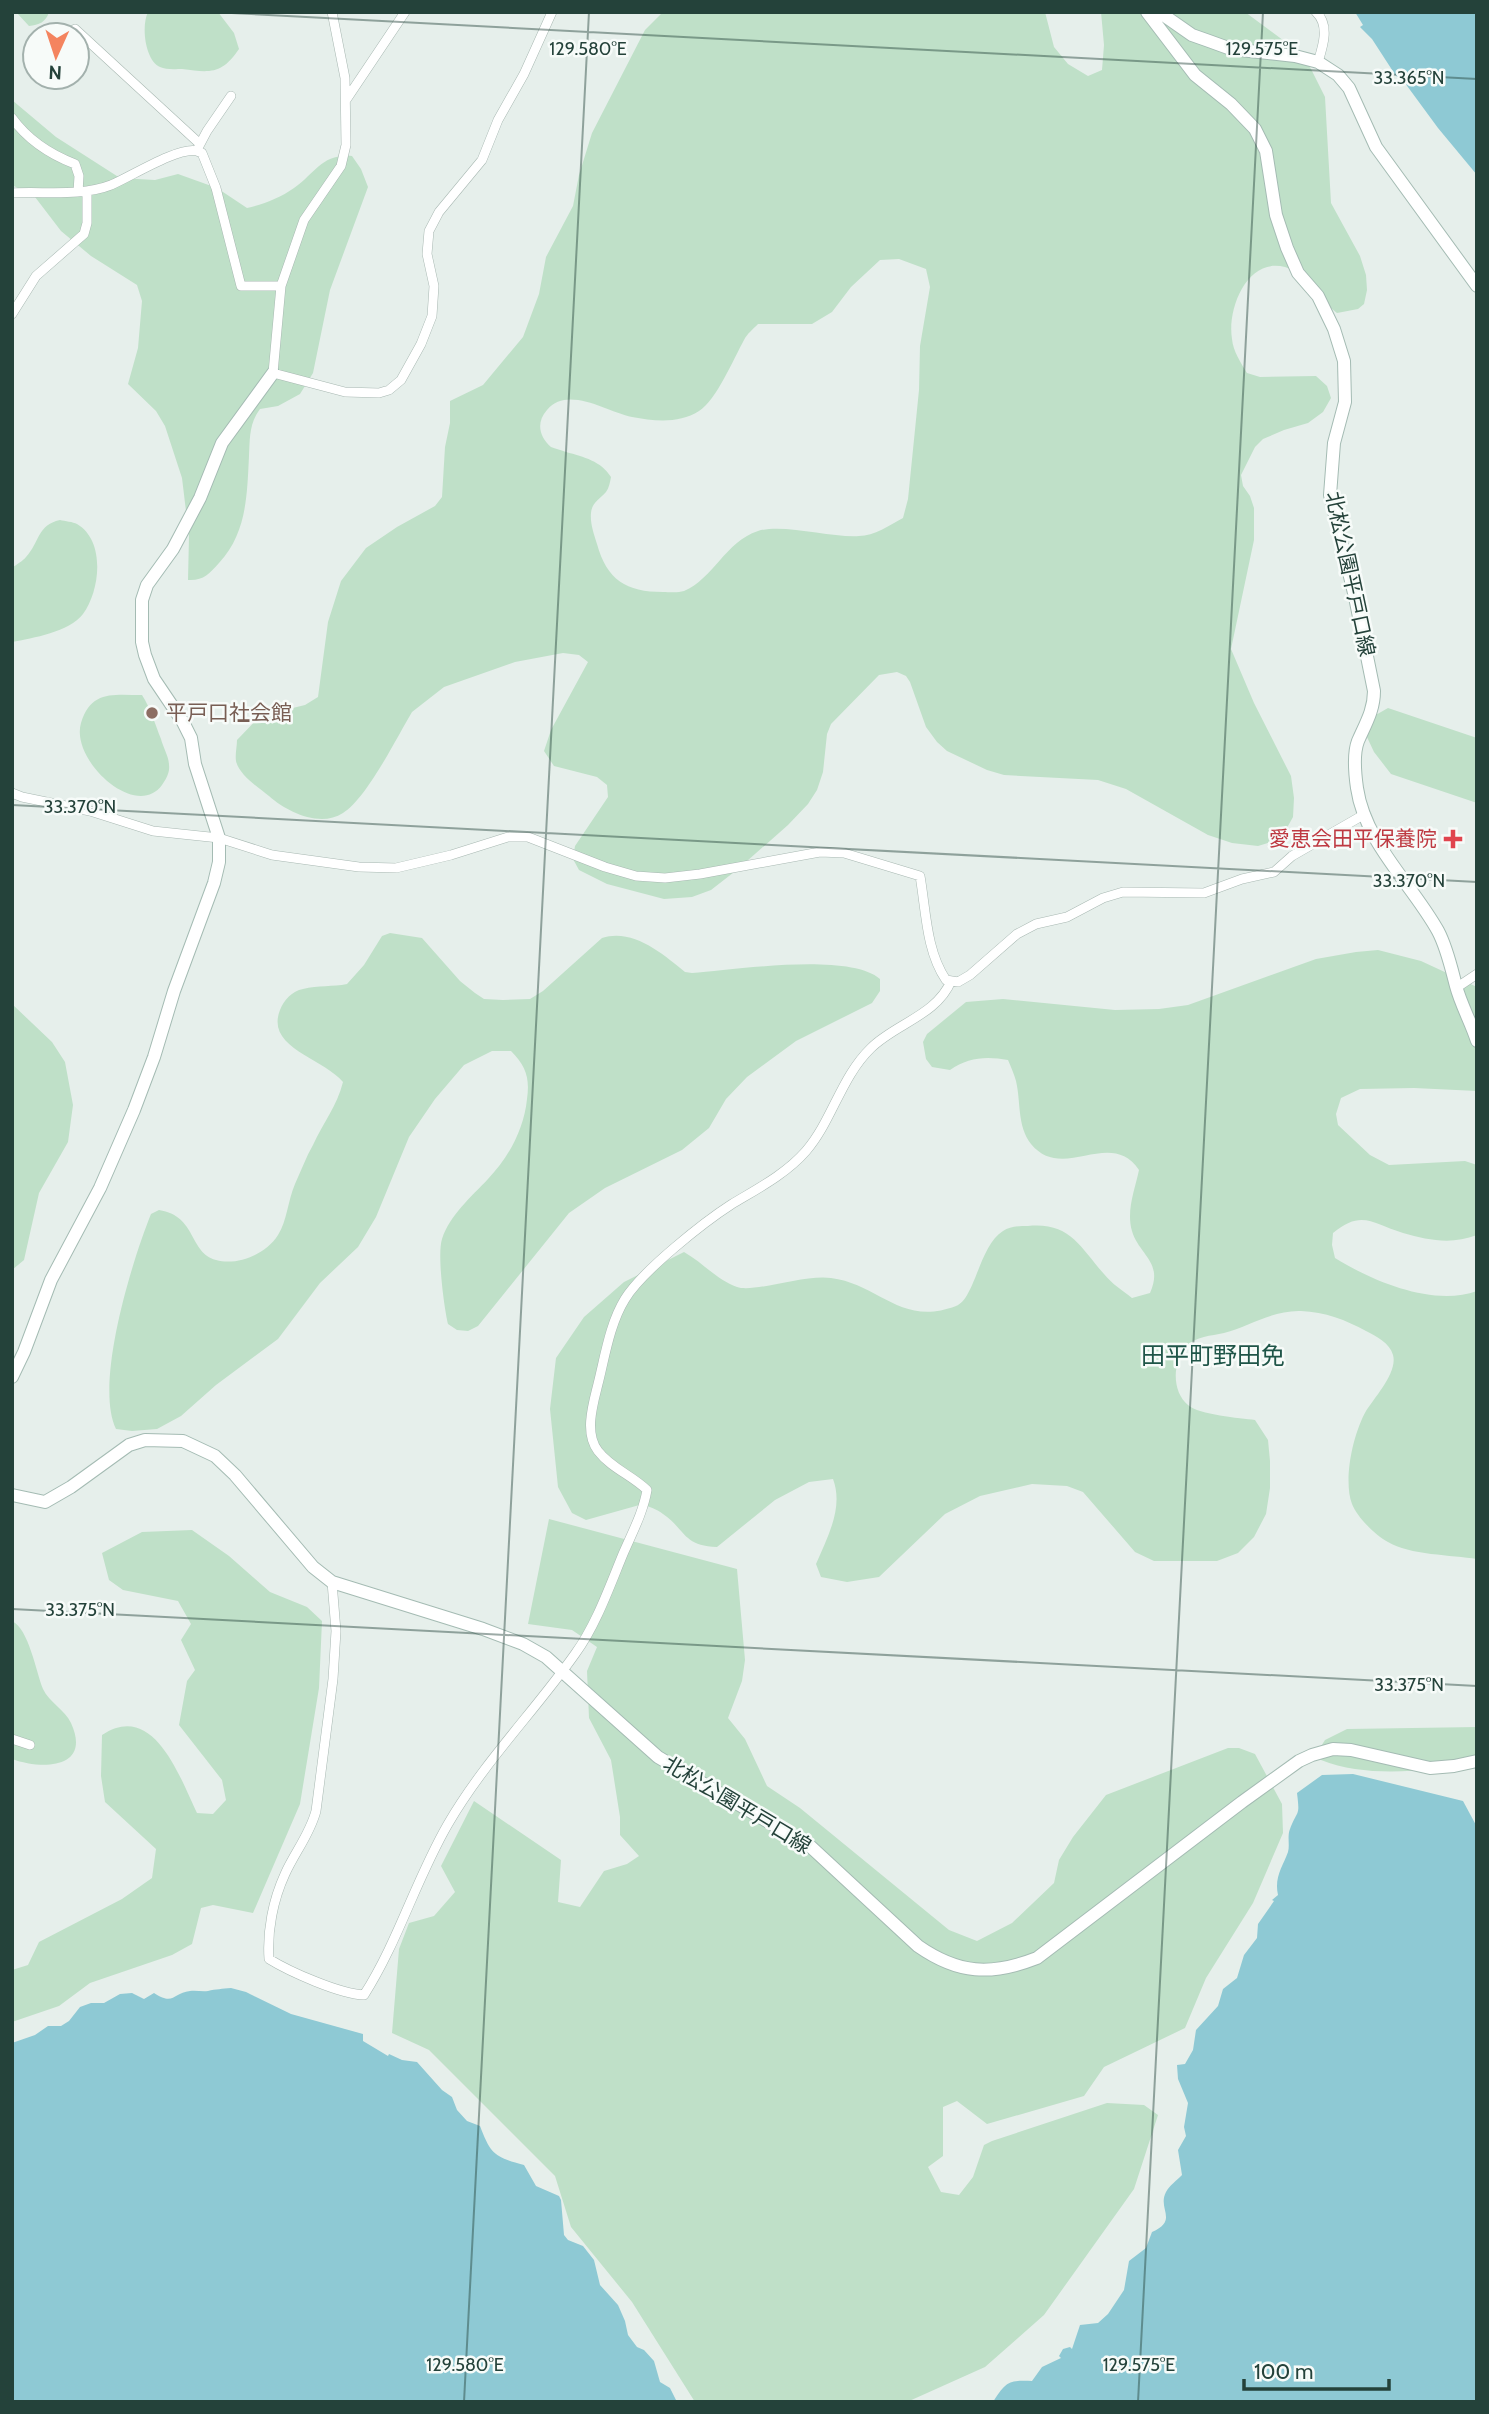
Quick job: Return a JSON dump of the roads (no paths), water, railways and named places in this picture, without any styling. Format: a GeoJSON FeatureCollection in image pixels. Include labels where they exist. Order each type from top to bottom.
{"type":"FeatureCollection","features":[{"type":"Feature","properties":{"kind":"main road","name":"北松公園平戸口線"},"geometry":{"type":"LineString","coordinates":[[1147,12],[1195,75],[1231,104],[1255,129],[1266,151],[1276,215],[1287,248],[1298,273],[1318,296],[1334,329],[1343,361],[1345,402],[1334,443],[1330,495],[1374,691],[1374,706],[1357,743],[1357,791],[1377,841],[1438,931],[1477,1041]]}},
{"type":"Feature","properties":{"kind":"main road"},"geometry":{"type":"LineString","coordinates":[[1159,12],[1192,34],[1231,49],[1295,56],[1318,62],[1338,75],[1349,88],[1376,146],[1477,286]]}},
{"type":"Feature","properties":{"kind":"main road"},"geometry":{"type":"LineString","coordinates":[[12,1377],[51,1280],[100,1188],[155,1057],[174,991],[214,883],[219,862],[219,838],[195,764],[191,738],[154,679],[145,655],[142,642],[142,600],[147,585],[173,549],[200,498],[222,443],[273,373]]}},
{"type":"Feature","properties":{"kind":"main road","name":"北松公園平戸口線"},"geometry":{"type":"LineString","coordinates":[[12,1495],[45,1502],[71,1487],[129,1445],[153,1440],[183,1441],[215,1456],[313,1567],[331,1582],[484,1629],[523,1644],[563,1670],[658,1757],[811,1847],[918,1946],[936,1958],[970,1969],[1013,1968],[1037,1958],[1242,1802],[1299,1761],[1312,1755],[1334,1749],[1351,1750],[1430,1768],[1477,1761]]}},
{"type":"Feature","properties":{"kind":"street"},"geometry":{"type":"LineString","coordinates":[[332,12],[339,41],[346,100],[346,145],[341,166],[304,220],[281,286],[273,373],[345,392],[368,393],[389,390],[401,380],[421,344],[432,316],[434,286],[427,254],[429,231],[439,212],[482,160],[498,120],[524,74],[552,12]]}},
{"type":"Feature","properties":{"kind":"street"},"geometry":{"type":"LineString","coordinates":[[346,100],[405,12]]}},
{"type":"Feature","properties":{"kind":"street"},"geometry":{"type":"LineString","coordinates":[[1316,12],[1325,29],[1318,62]]}},
{"type":"Feature","properties":{"kind":"street"},"geometry":{"type":"LineString","coordinates":[[91,45],[202,153],[216,188],[241,286],[281,286]]}},
{"type":"Feature","properties":{"kind":"street"},"geometry":{"type":"LineString","coordinates":[[12,193],[83,191],[111,185],[162,160],[198,147],[231,96]]}},
{"type":"Feature","properties":{"kind":"street"},"geometry":{"type":"LineString","coordinates":[[12,118],[36,144],[58,158],[75,164],[83,191],[87,223],[84,234],[36,276],[12,314]]}},
{"type":"Feature","properties":{"kind":"street"},"geometry":{"type":"LineString","coordinates":[[12,793],[90,811],[153,831],[219,838],[272,855],[359,867],[396,868],[451,855],[508,837],[528,837],[636,876],[665,878],[811,852],[844,853],[920,876],[928,933],[937,968],[946,980],[958,982],[970,975],[1017,934],[1036,924],[1067,917],[1103,898],[1123,892],[1204,893],[1242,879],[1274,872],[1292,856],[1365,814]]}},
{"type":"Feature","properties":{"kind":"street"},"geometry":{"type":"LineString","coordinates":[[1456,988],[1477,974]]}},
{"type":"Feature","properties":{"kind":"street"},"geometry":{"type":"LineString","coordinates":[[331,1582],[336,1631],[333,1679],[316,1811],[312,1826],[285,1874],[276,1898],[268,1939],[269,1959],[309,1978],[355,1995],[365,1996],[421,1874],[449,1822],[487,1765],[576,1652],[636,1526],[647,1490],[613,1466],[598,1451],[591,1439],[592,1409],[611,1333],[624,1301],[634,1287],[691,1233],[790,1166],[806,1151],[869,1050],[886,1035],[913,1021],[947,990],[951,981]]}},
{"type":"Feature","properties":{"kind":"street"},"geometry":{"type":"LineString","coordinates":[[12,1739],[30,1745]]}},
{"type":"Feature","properties":{"kind":"water"},"geometry":{"type":"Polygon","coordinates":[[[1355,12],[1477,12],[1477,175],[1402,79],[1396,76],[1372,39],[1360,27],[1363,25],[1355,12]]]}},
{"type":"Feature","properties":{"kind":"water"},"geometry":{"type":"Polygon","coordinates":[[[1353,1774],[1463,1801],[1477,1827],[1477,2402],[993,2402],[1008,2384],[1032,2381],[1042,2367],[1061,2358],[1059,2356],[1063,2349],[1072,2349],[1080,2325],[1098,2323],[1108,2314],[1124,2290],[1129,2261],[1146,2248],[1152,2232],[1164,2223],[1164,2198],[1169,2188],[1182,2175],[1178,2150],[1186,2136],[1184,2127],[1188,2103],[1178,2079],[1177,2065],[1185,2064],[1193,2050],[1196,2030],[1218,2006],[1223,1989],[1237,1978],[1244,1955],[1257,1938],[1258,1924],[1274,1901],[1272,1900],[1278,1895],[1278,1877],[1288,1852],[1289,1832],[1298,1812],[1297,1793],[1322,1775],[1353,1774]]]}},
{"type":"Feature","properties":{"kind":"water"},"geometry":{"type":"Polygon","coordinates":[[[231,1988],[246,1992],[291,2014],[363,2034],[363,2041],[388,2056],[389,2054],[402,2060],[417,2062],[442,2090],[452,2097],[457,2110],[467,2121],[480,2126],[487,2143],[495,2153],[506,2160],[524,2165],[536,2186],[559,2196],[564,2235],[568,2240],[583,2246],[594,2260],[600,2285],[618,2305],[628,2335],[637,2347],[644,2350],[654,2361],[660,2382],[670,2388],[677,2402],[12,2402],[12,2043],[35,2035],[48,2026],[61,2026],[69,2021],[80,2007],[91,2003],[104,2003],[120,1994],[132,1993],[144,1999],[154,1993],[170,1999],[184,1992],[231,1988]]]}},
{"type":"Feature","properties":{"kind":"place","name":"平戸口社会館"},"geometry":{"type":"Point","coordinates":[152,713]}},
{"type":"Feature","properties":{"kind":"place","name":"愛恵会田平保養院"},"geometry":{"type":"Point","coordinates":[1453,839]}},
{"type":"Feature","properties":{"kind":"district","name":"田平町野田免"},"geometry":{"type":"Point","coordinates":[1213,1356]}}]}
